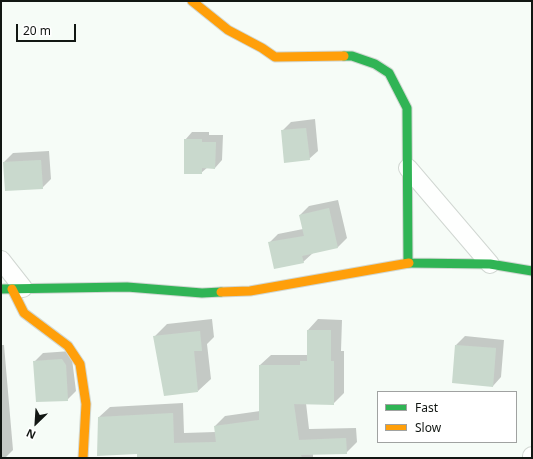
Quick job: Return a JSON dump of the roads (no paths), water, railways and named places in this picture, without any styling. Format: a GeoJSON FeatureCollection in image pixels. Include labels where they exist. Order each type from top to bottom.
{"type":"FeatureCollection","features":[{"type":"Feature","properties":{"kind":"street"},"geometry":{"type":"LineString","coordinates":[[192,1],[228,30],[262,48],[275,57],[352,56],[375,64],[389,73],[407,108],[408,263]]}},
{"type":"Feature","properties":{"kind":"street"},"geometry":{"type":"LineString","coordinates":[[408,168],[490,264]]}},
{"type":"Feature","properties":{"kind":"street"},"geometry":{"type":"LineString","coordinates":[[1,260],[17,289],[24,313],[68,346],[80,364],[86,404],[83,458]]}},
{"type":"Feature","properties":{"kind":"street"},"geometry":{"type":"LineString","coordinates":[[1,289],[127,288],[202,293],[250,291],[408,263],[490,264],[532,271]]}}]}
